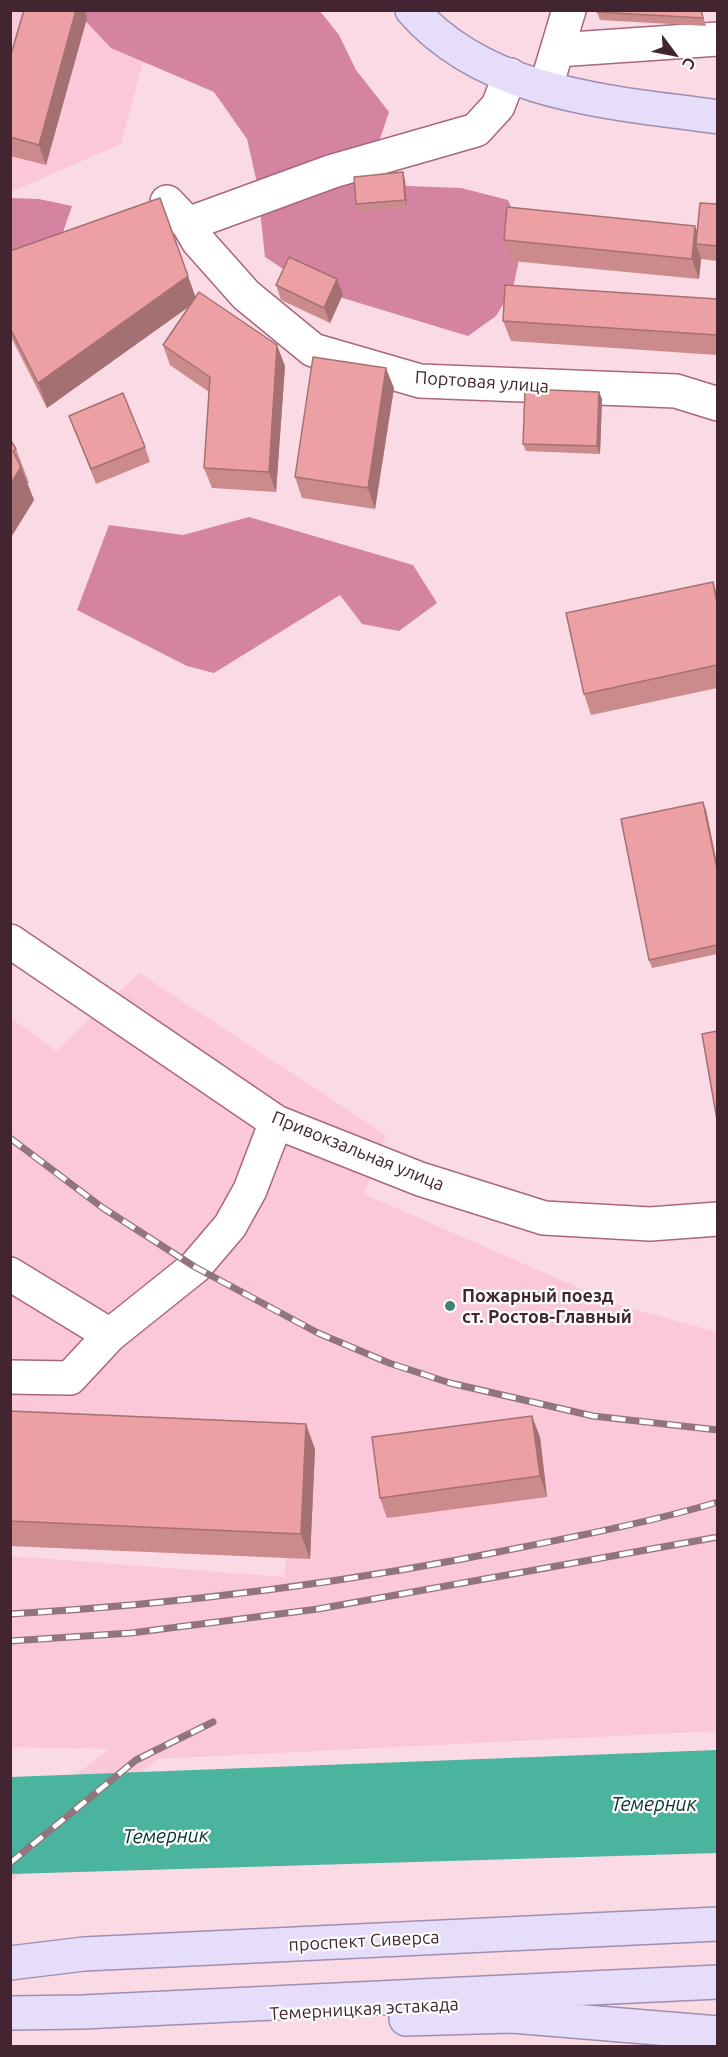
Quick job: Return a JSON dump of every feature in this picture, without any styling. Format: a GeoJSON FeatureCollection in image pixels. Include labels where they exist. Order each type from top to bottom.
{"type":"FeatureCollection","features":[{"type":"Feature","properties":{"kind":"main road"},"geometry":{"type":"LineString","coordinates":[[412,10],[429,30],[478,62],[545,89],[593,99],[717,117]]}},
{"type":"Feature","properties":{"kind":"main road"},"geometry":{"type":"LineString","coordinates":[[10,1947],[717,1915]]}},
{"type":"Feature","properties":{"kind":"main road","name":"проспект Сиверса"},"geometry":{"type":"LineString","coordinates":[[10,1962],[84,1954],[717,1924]]}},
{"type":"Feature","properties":{"kind":"main road"},"geometry":{"type":"LineString","coordinates":[[10,2013],[82,2013],[717,1982]]}},
{"type":"Feature","properties":{"kind":"main road","name":"Темерницкая эстакада"},"geometry":{"type":"LineString","coordinates":[[10,2024],[717,1992]]}},
{"type":"Feature","properties":{"kind":"main road"},"geometry":{"type":"LineString","coordinates":[[343,2010],[373,2020],[512,2016],[717,2033]]}},
{"type":"Feature","properties":{"kind":"street"},"geometry":{"type":"LineString","coordinates":[[545,89],[569,10]]}},
{"type":"Feature","properties":{"kind":"street"},"geometry":{"type":"LineString","coordinates":[[557,50],[717,39]]}},
{"type":"Feature","properties":{"kind":"street","name":"Портовая улица"},"geometry":{"type":"LineString","coordinates":[[510,75],[498,106],[476,130],[178,213],[198,241],[246,294],[313,350],[420,381],[676,391],[717,404]]}},
{"type":"Feature","properties":{"kind":"street","name":"Привокзальная улица"},"geometry":{"type":"LineString","coordinates":[[10,941],[276,1122],[420,1179],[543,1218],[650,1224],[717,1219]]}},
{"type":"Feature","properties":{"kind":"street"},"geometry":{"type":"LineString","coordinates":[[10,1377],[70,1378],[110,1335],[195,1267],[230,1226],[250,1190],[276,1122]]}},
{"type":"Feature","properties":{"kind":"street"},"geometry":{"type":"LineString","coordinates":[[10,1274],[110,1335]]}},
{"type":"Feature","properties":{"kind":"shaded area"},"geometry":{"type":"Polygon","coordinates":[[[11,11],[157,11],[121,144],[11,192],[11,11]]]}},
{"type":"Feature","properties":{"kind":"shaded area"},"geometry":{"type":"Polygon","coordinates":[[[76,11],[320,11],[339,35],[356,70],[389,112],[380,139],[360,179],[408,186],[461,188],[508,200],[524,236],[513,288],[496,316],[468,336],[313,289],[265,257],[257,183],[247,139],[214,92],[111,48],[76,11]]]}},
{"type":"Feature","properties":{"kind":"shaded area"},"geometry":{"type":"Polygon","coordinates":[[[11,198],[39,199],[72,206],[62,235],[11,257],[11,198]]]}},
{"type":"Feature","properties":{"kind":"shaded area"},"geometry":{"type":"Polygon","coordinates":[[[249,517],[413,565],[437,603],[399,631],[362,624],[340,595],[214,673],[187,666],[77,610],[109,525],[183,535],[249,517]]]}},
{"type":"Feature","properties":{"kind":"shaded area"},"geometry":{"type":"Polygon","coordinates":[[[139,973],[386,1135],[364,1194],[618,1305],[717,1332],[717,1731],[158,1759],[11,1882],[11,1823],[110,1749],[11,1747],[11,1556],[284,1577],[286,1558],[11,1546],[11,1018],[56,1051],[139,973]]]}},
{"type":"Feature","properties":{"kind":"water","name":"Темерник"},"geometry":{"type":"Polygon","coordinates":[[[717,1750],[717,1853],[11,1874],[11,1777],[717,1750]]]}},
{"type":"Feature","properties":{"kind":"building"},"geometry":{"type":"Polygon","coordinates":[[[24,10],[76,10],[39,145],[10,137],[10,58],[24,10]]]}},
{"type":"Feature","properties":{"kind":"building"},"geometry":{"type":"Polygon","coordinates":[[[597,10],[701,10],[703,18],[597,12],[597,10]]]}},
{"type":"Feature","properties":{"kind":"building"},"geometry":{"type":"Polygon","coordinates":[[[403,172],[405,200],[356,204],[354,177],[403,172]]]}},
{"type":"Feature","properties":{"kind":"building"},"geometry":{"type":"Polygon","coordinates":[[[160,198],[188,276],[38,383],[10,328],[10,251],[160,198]]]}},
{"type":"Feature","properties":{"kind":"building"},"geometry":{"type":"Polygon","coordinates":[[[700,203],[717,204],[717,246],[696,244],[700,203]]]}},
{"type":"Feature","properties":{"kind":"building"},"geometry":{"type":"Polygon","coordinates":[[[507,207],[695,226],[692,259],[504,240],[507,207]]]}},
{"type":"Feature","properties":{"kind":"building"},"geometry":{"type":"Polygon","coordinates":[[[289,257],[337,279],[324,308],[276,285],[289,257]]]}},
{"type":"Feature","properties":{"kind":"building"},"geometry":{"type":"Polygon","coordinates":[[[505,285],[717,299],[717,335],[503,321],[505,285]]]}},
{"type":"Feature","properties":{"kind":"building"},"geometry":{"type":"Polygon","coordinates":[[[199,292],[277,345],[269,472],[204,468],[210,377],[163,345],[199,292]]]}},
{"type":"Feature","properties":{"kind":"building"},"geometry":{"type":"Polygon","coordinates":[[[313,357],[386,368],[368,488],[295,477],[313,357]]]}},
{"type":"Feature","properties":{"kind":"building"},"geometry":{"type":"Polygon","coordinates":[[[525,389],[599,392],[597,446],[523,444],[525,389]]]}},
{"type":"Feature","properties":{"kind":"building"},"geometry":{"type":"Polygon","coordinates":[[[123,393],[145,447],[91,469],[69,416],[123,393]]]}},
{"type":"Feature","properties":{"kind":"building"},"geometry":{"type":"Polygon","coordinates":[[[10,439],[16,449],[13,451],[21,467],[10,485],[10,439]]]}},
{"type":"Feature","properties":{"kind":"building"},"geometry":{"type":"Polygon","coordinates":[[[713,582],[717,603],[717,665],[584,694],[566,613],[713,582]]]}},
{"type":"Feature","properties":{"kind":"building"},"geometry":{"type":"Polygon","coordinates":[[[703,802],[717,869],[717,945],[649,960],[621,819],[703,802]]]}},
{"type":"Feature","properties":{"kind":"building"},"geometry":{"type":"Polygon","coordinates":[[[717,1031],[717,1120],[702,1034],[717,1031]]]}},
{"type":"Feature","properties":{"kind":"building"},"geometry":{"type":"Polygon","coordinates":[[[10,1411],[306,1424],[301,1534],[10,1521],[10,1411]]]}},
{"type":"Feature","properties":{"kind":"building"},"geometry":{"type":"Polygon","coordinates":[[[532,1416],[540,1476],[380,1498],[372,1437],[532,1416]]]}},
{"type":"Feature","properties":{"kind":"railway"},"geometry":{"type":"LineString","coordinates":[[10,1138],[103,1208],[195,1267],[318,1333],[389,1363],[450,1383],[593,1416],[718,1430]]}},
{"type":"Feature","properties":{"kind":"railway"},"geometry":{"type":"LineString","coordinates":[[10,1614],[204,1598],[396,1571],[572,1537],[718,1502]]}},
{"type":"Feature","properties":{"kind":"railway"},"geometry":{"type":"LineString","coordinates":[[10,1641],[131,1633],[318,1609],[718,1537]]}},
{"type":"Feature","properties":{"kind":"railway"},"geometry":{"type":"LineString","coordinates":[[10,1863],[136,1760],[213,1722]]}},
{"type":"Feature","properties":{"kind":"place","name":"Пожарный поезд ст. Ростов-Главный"},"geometry":{"type":"Point","coordinates":[450,1306]}}]}
